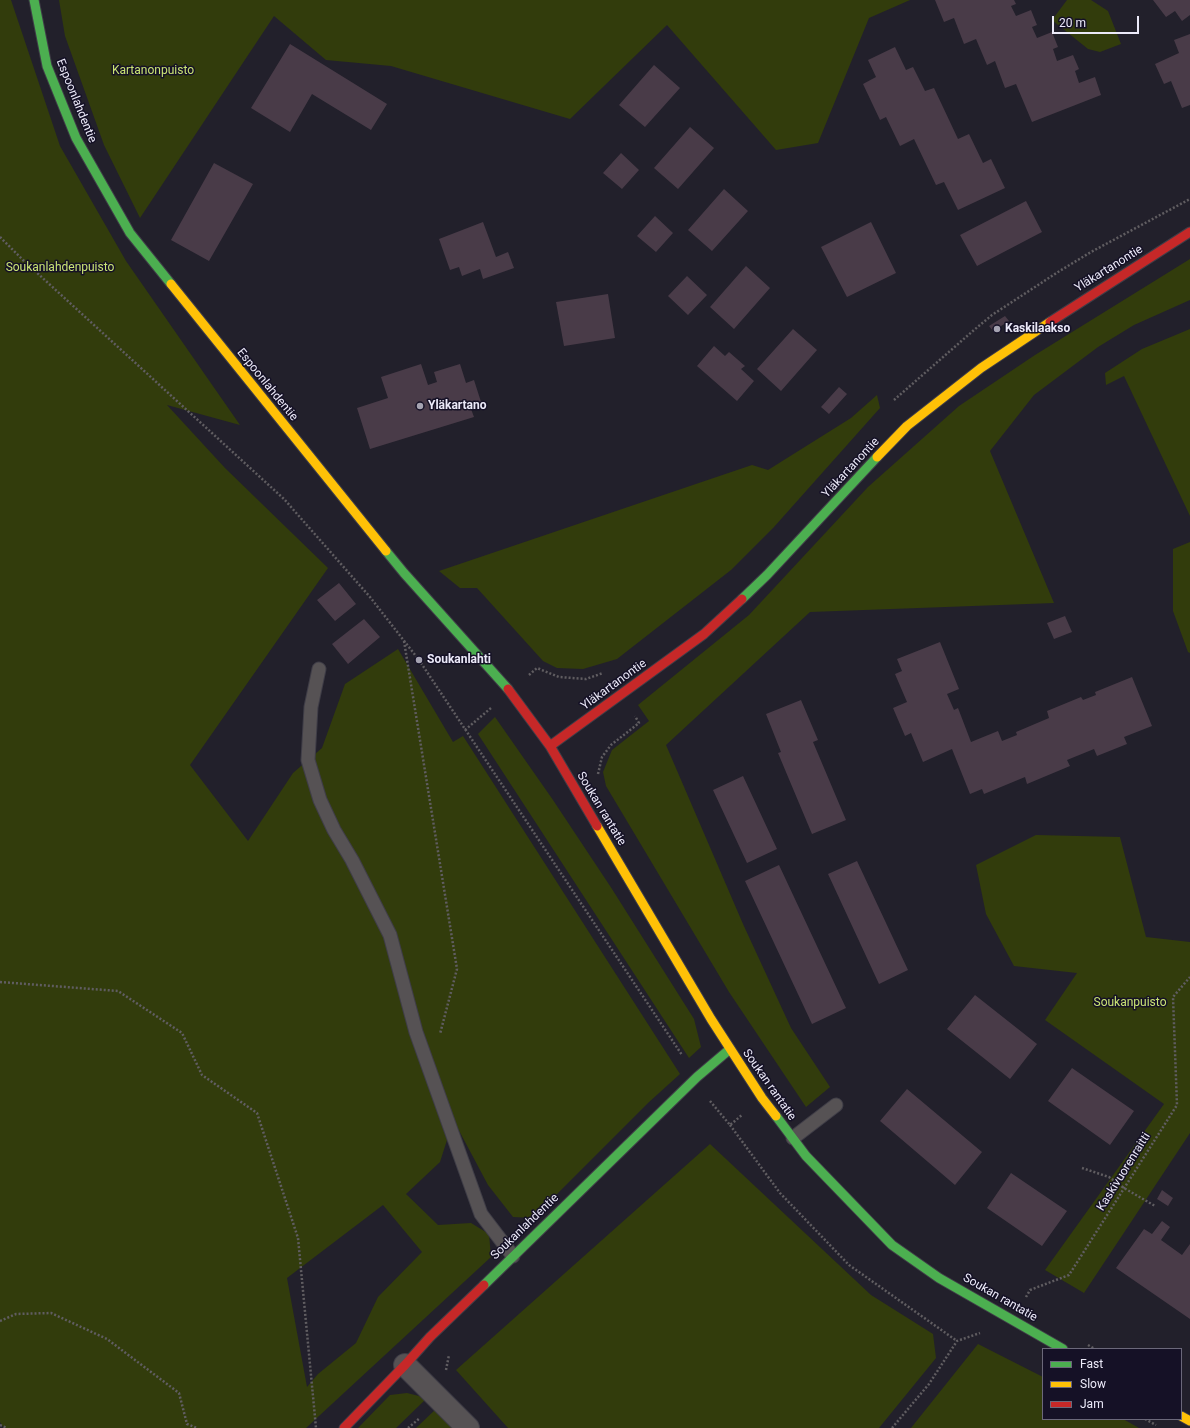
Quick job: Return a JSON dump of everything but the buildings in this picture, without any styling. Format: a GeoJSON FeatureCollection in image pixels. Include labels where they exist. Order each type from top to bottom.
{"type":"FeatureCollection","features":[{"type":"Feature","properties":{"kind":"street","name":"Espoonlahdentie"},"geometry":{"type":"LineString","coordinates":[[34,0],[47,66],[76,138],[130,232],[243,375],[404,573],[510,692],[550,746]]}},
{"type":"Feature","properties":{"kind":"street","name":"Yläkartanontie"},"geometry":{"type":"LineString","coordinates":[[550,746],[704,634],[767,575],[907,426],[988,364],[1078,303],[1190,232]]}},
{"type":"Feature","properties":{"kind":"street","name":"Soukan rantatie"},"geometry":{"type":"LineString","coordinates":[[550,746],[702,1006],[762,1098],[806,1156],[892,1245],[939,1278],[1062,1348]]}},
{"type":"Feature","properties":{"kind":"street","name":"Soukanlahdentie"},"geometry":{"type":"LineString","coordinates":[[344,1428],[430,1337],[697,1077],[730,1049]]}},
{"type":"Feature","properties":{"kind":"street"},"geometry":{"type":"LineString","coordinates":[[405,1365],[468,1428]]}},
{"type":"Feature","properties":{"kind":"lane"},"geometry":{"type":"LineString","coordinates":[[319,670],[311,707],[308,760],[320,800],[334,830],[352,860],[390,935],[416,1032],[481,1214],[513,1256]]}},
{"type":"Feature","properties":{"kind":"lane"},"geometry":{"type":"LineString","coordinates":[[793,1138],[836,1105]]}},
{"type":"Feature","properties":{"kind":"path"},"geometry":{"type":"LineString","coordinates":[[889,405],[992,316],[1091,252],[1190,199]]}},
{"type":"Feature","properties":{"kind":"path"},"geometry":{"type":"LineString","coordinates":[[0,237],[23,260],[284,499],[370,597],[419,660],[697,1077],[708,1099],[730,1125],[780,1193],[849,1265],[957,1341]]}},
{"type":"Feature","properties":{"kind":"path"},"geometry":{"type":"LineString","coordinates":[[404,640],[457,969],[430,1073]]}},
{"type":"Feature","properties":{"kind":"path"},"geometry":{"type":"LineString","coordinates":[[465,730],[537,668],[559,677],[586,679],[608,671],[640,723],[611,745],[602,757],[598,773],[599,779]]}},
{"type":"Feature","properties":{"kind":"path","name":"Kaskivuorenraitti"},"geometry":{"type":"LineString","coordinates":[[1016,1321],[1030,1290],[1069,1275],[1177,1105],[1173,997],[1190,977]]}},
{"type":"Feature","properties":{"kind":"path"},"geometry":{"type":"LineString","coordinates":[[0,982],[118,992],[182,1033],[202,1075],[257,1113],[298,1238],[316,1428]]}},
{"type":"Feature","properties":{"kind":"path"},"geometry":{"type":"LineString","coordinates":[[730,1125],[762,1098]]}},
{"type":"Feature","properties":{"kind":"path"},"geometry":{"type":"LineString","coordinates":[[1082,1168],[1109,1177],[1124,1188],[1155,1206]]}},
{"type":"Feature","properties":{"kind":"path"},"geometry":{"type":"LineString","coordinates":[[0,1321],[16,1314],[51,1314],[107,1339],[179,1393],[187,1424],[197,1428]]}},
{"type":"Feature","properties":{"kind":"path"},"geometry":{"type":"LineString","coordinates":[[892,1428],[929,1384],[957,1341],[979,1332],[986,1336]]}},
{"type":"Feature","properties":{"kind":"path"},"geometry":{"type":"LineString","coordinates":[[408,1428],[440,1400],[450,1352]]}},
{"type":"Feature","properties":{"kind":"path"},"geometry":{"type":"LineString","coordinates":[[1147,1420],[1162,1428]]}},
{"type":"Feature","properties":{"kind":"path"},"geometry":{"type":"LineString","coordinates":[[0,1425],[7,1428]]}},
{"type":"Feature","properties":{"kind":"green space","name":"Soukanlahdenpuisto"},"geometry":{"type":"Polygon","coordinates":[[[0,0],[11,0],[60,146],[126,261],[240,425],[167,405],[225,468],[328,568],[190,765],[248,841],[293,773],[322,748],[345,684],[398,649],[453,742],[463,736],[680,1074],[648,1103],[533,1218],[513,1217],[488,1185],[455,1123],[420,1027],[407,1024],[447,1140],[440,1162],[406,1194],[438,1225],[471,1223],[489,1234],[491,1257],[306,1428],[4,1428],[0,1422],[0,0]],[[383,1205],[287,1278],[307,1387],[318,1374],[356,1343],[378,1297],[422,1252],[383,1205]]]}},
{"type":"Feature","properties":{"kind":"green space","name":"Kartanonpuisto"},"geometry":{"type":"Polygon","coordinates":[[[59,0],[910,0],[869,18],[818,143],[776,150],[667,25],[570,119],[391,66],[326,60],[274,16],[140,218],[104,145],[65,36],[59,0]]]}},
{"type":"Feature","properties":{"kind":"green space"},"geometry":{"type":"Polygon","coordinates":[[[1067,0],[1091,0],[1108,11],[1121,44],[1100,52],[1088,49],[1052,20],[1067,0]]]}},
{"type":"Feature","properties":{"kind":"green space"},"geometry":{"type":"Polygon","coordinates":[[[1190,259],[1190,300],[1134,325],[1098,347],[1034,395],[990,451],[1054,603],[810,612],[666,745],[743,924],[791,1028],[830,1087],[806,1107],[729,992],[606,786],[603,772],[612,750],[649,721],[638,705],[749,615],[868,487],[959,406],[1035,355],[1190,259]]]}},
{"type":"Feature","properties":{"kind":"green space"},"geometry":{"type":"Polygon","coordinates":[[[1190,329],[1190,516],[1124,376],[1106,385],[1105,373],[1142,349],[1190,329]]]}},
{"type":"Feature","properties":{"kind":"green space"},"geometry":{"type":"Polygon","coordinates":[[[877,395],[880,408],[774,527],[731,570],[617,659],[583,669],[557,668],[543,661],[477,588],[460,588],[439,571],[752,465],[768,470],[851,418],[877,395]]]}},
{"type":"Feature","properties":{"kind":"green space"},"geometry":{"type":"Polygon","coordinates":[[[1190,542],[1190,653],[1188,652],[1173,611],[1173,549],[1190,542]]]}},
{"type":"Feature","properties":{"kind":"green space"},"geometry":{"type":"Polygon","coordinates":[[[495,717],[553,800],[612,889],[694,1019],[701,1047],[689,1058],[478,734],[495,717]]]}},
{"type":"Feature","properties":{"kind":"green space","name":"Soukanpuisto"},"geometry":{"type":"Polygon","coordinates":[[[1036,835],[1120,837],[1146,937],[1190,942],[1190,1133],[1084,1293],[1045,1270],[1164,1104],[1045,1020],[1077,973],[1014,966],[986,914],[976,865],[1036,835]]]}},
{"type":"Feature","properties":{"kind":"green space"},"geometry":{"type":"Polygon","coordinates":[[[710,1144],[871,1295],[933,1334],[936,1358],[879,1428],[508,1428],[456,1370],[710,1144]]]}},
{"type":"Feature","properties":{"kind":"green space"},"geometry":{"type":"Polygon","coordinates":[[[978,1344],[1042,1376],[1042,1420],[1125,1420],[1139,1428],[911,1428],[978,1344]]]}},
{"type":"Feature","properties":{"kind":"green space"},"geometry":{"type":"Polygon","coordinates":[[[407,1393],[419,1396],[425,1400],[396,1428],[358,1428],[390,1395],[407,1393]]]}},
{"type":"Feature","properties":{"kind":"green space"},"geometry":{"type":"Polygon","coordinates":[[[437,1408],[455,1428],[416,1428],[437,1408]]]}},
{"type":"Feature","properties":{"kind":"traffic: fast"},"geometry":{"type":"LineString","coordinates":[[34,0],[47,66],[76,138],[130,233],[171,284]]}},
{"type":"Feature","properties":{"kind":"traffic: fast"},"geometry":{"type":"LineString","coordinates":[[742,599],[767,575],[877,457]]}},
{"type":"Feature","properties":{"kind":"traffic: fast"},"geometry":{"type":"LineString","coordinates":[[386,551],[508,689]]}},
{"type":"Feature","properties":{"kind":"traffic: fast"},"geometry":{"type":"LineString","coordinates":[[484,1285],[697,1077],[730,1049]]}},
{"type":"Feature","properties":{"kind":"traffic: fast"},"geometry":{"type":"LineString","coordinates":[[776,1116],[806,1156],[892,1245],[939,1278],[1061,1348]]}},
{"type":"Feature","properties":{"kind":"traffic: slow"},"geometry":{"type":"LineString","coordinates":[[171,284],[386,551]]}},
{"type":"Feature","properties":{"kind":"traffic: slow"},"geometry":{"type":"LineString","coordinates":[[877,457],[907,426],[981,368],[1050,322]]}},
{"type":"Feature","properties":{"kind":"traffic: slow"},"geometry":{"type":"LineString","coordinates":[[597,826],[711,1019],[762,1098],[776,1116]]}},
{"type":"Feature","properties":{"kind":"traffic: slow"},"geometry":{"type":"LineString","coordinates":[[1182,1417],[1190,1421]]}},
{"type":"Feature","properties":{"kind":"traffic: jam"},"geometry":{"type":"LineString","coordinates":[[1050,322],[1190,232]]}},
{"type":"Feature","properties":{"kind":"traffic: jam"},"geometry":{"type":"LineString","coordinates":[[550,746],[704,634],[742,599]]}},
{"type":"Feature","properties":{"kind":"traffic: jam"},"geometry":{"type":"LineString","coordinates":[[508,689],[550,746],[597,826]]}},
{"type":"Feature","properties":{"kind":"traffic: jam"},"geometry":{"type":"LineString","coordinates":[[344,1428],[430,1337],[484,1285]]}},
{"type":"Feature","properties":{"kind":"place","name":"Kaskilaakso"},"geometry":{"type":"Point","coordinates":[997,329]}},
{"type":"Feature","properties":{"kind":"place","name":"Yläkartano"},"geometry":{"type":"Point","coordinates":[420,406]}},
{"type":"Feature","properties":{"kind":"place","name":"Soukanlahti"},"geometry":{"type":"Point","coordinates":[419,660]}}]}
